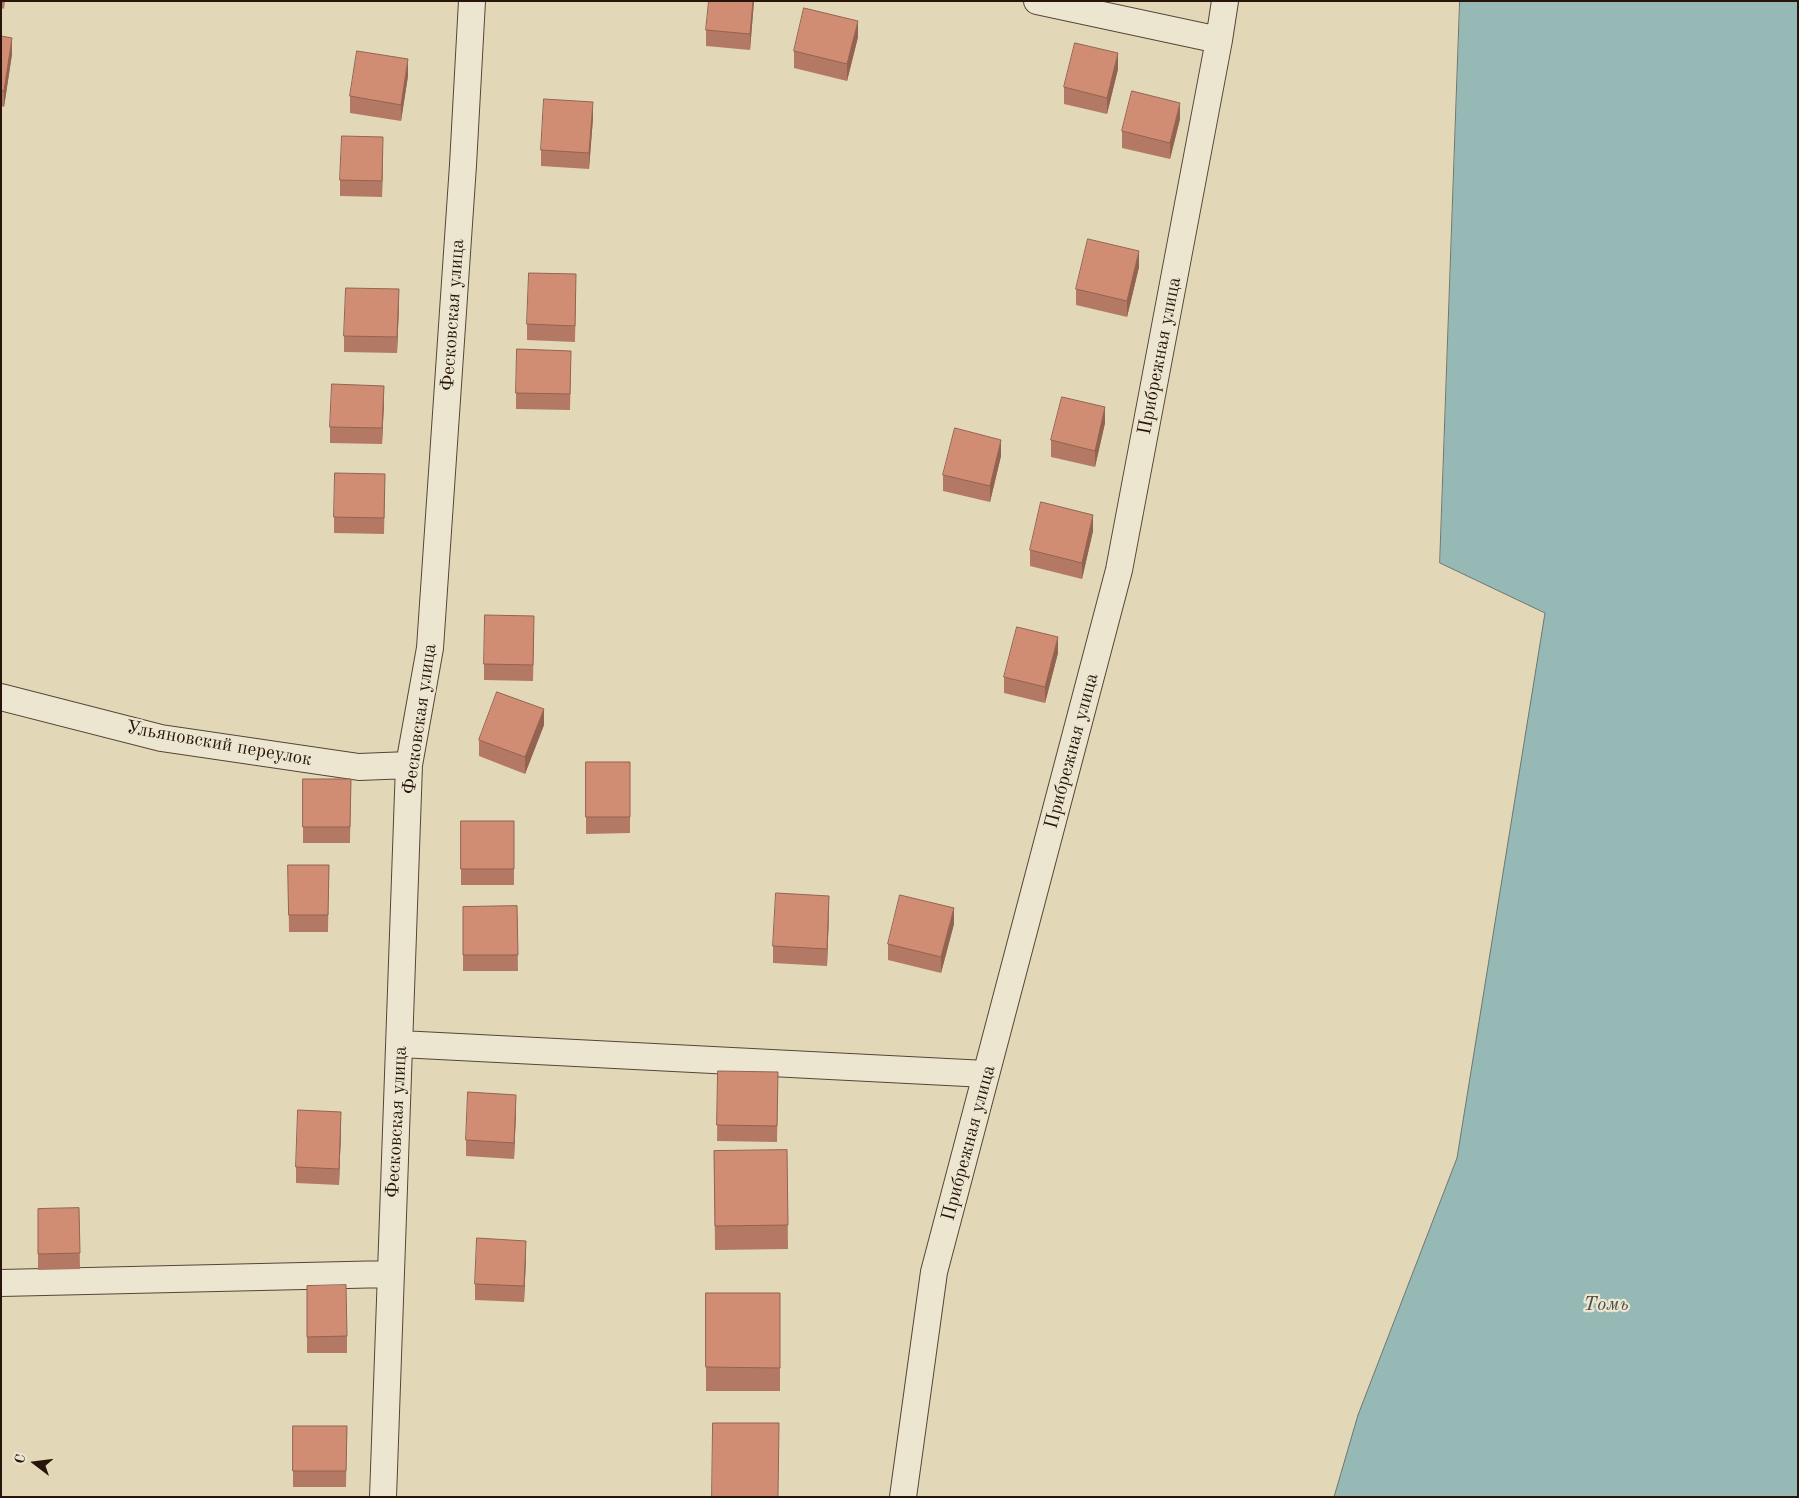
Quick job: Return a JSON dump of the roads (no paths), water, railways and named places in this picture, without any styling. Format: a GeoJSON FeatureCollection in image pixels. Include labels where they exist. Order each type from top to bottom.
{"type":"FeatureCollection","features":[{"type":"Feature","properties":{"kind":"street","name":"Фесковская улица"},"geometry":{"type":"LineString","coordinates":[[383,1497],[409,765],[430,648],[472,1]]}},
{"type":"Feature","properties":{"kind":"street"},"geometry":{"type":"LineString","coordinates":[[1037,1],[1219,40]]}},
{"type":"Feature","properties":{"kind":"street","name":"Прибрежная улица"},"geometry":{"type":"LineString","coordinates":[[903,1497],[934,1272],[1119,570],[1219,40],[1224,1]]}},
{"type":"Feature","properties":{"kind":"street","name":"Ульяновский переулок"},"geometry":{"type":"LineString","coordinates":[[1,697],[162,738],[359,767],[409,765]]}},
{"type":"Feature","properties":{"kind":"street"},"geometry":{"type":"LineString","coordinates":[[400,1044],[986,1074]]}},
{"type":"Feature","properties":{"kind":"street"},"geometry":{"type":"LineString","coordinates":[[1,1283],[390,1274]]}},
{"type":"Feature","properties":{"kind":"water","name":"Томь"},"geometry":{"type":"Polygon","coordinates":[[[1460,1],[1798,1],[1798,1497],[1334,1497],[1358,1415],[1457,1158],[1545,613],[1440,563],[1460,1]]]}}]}
